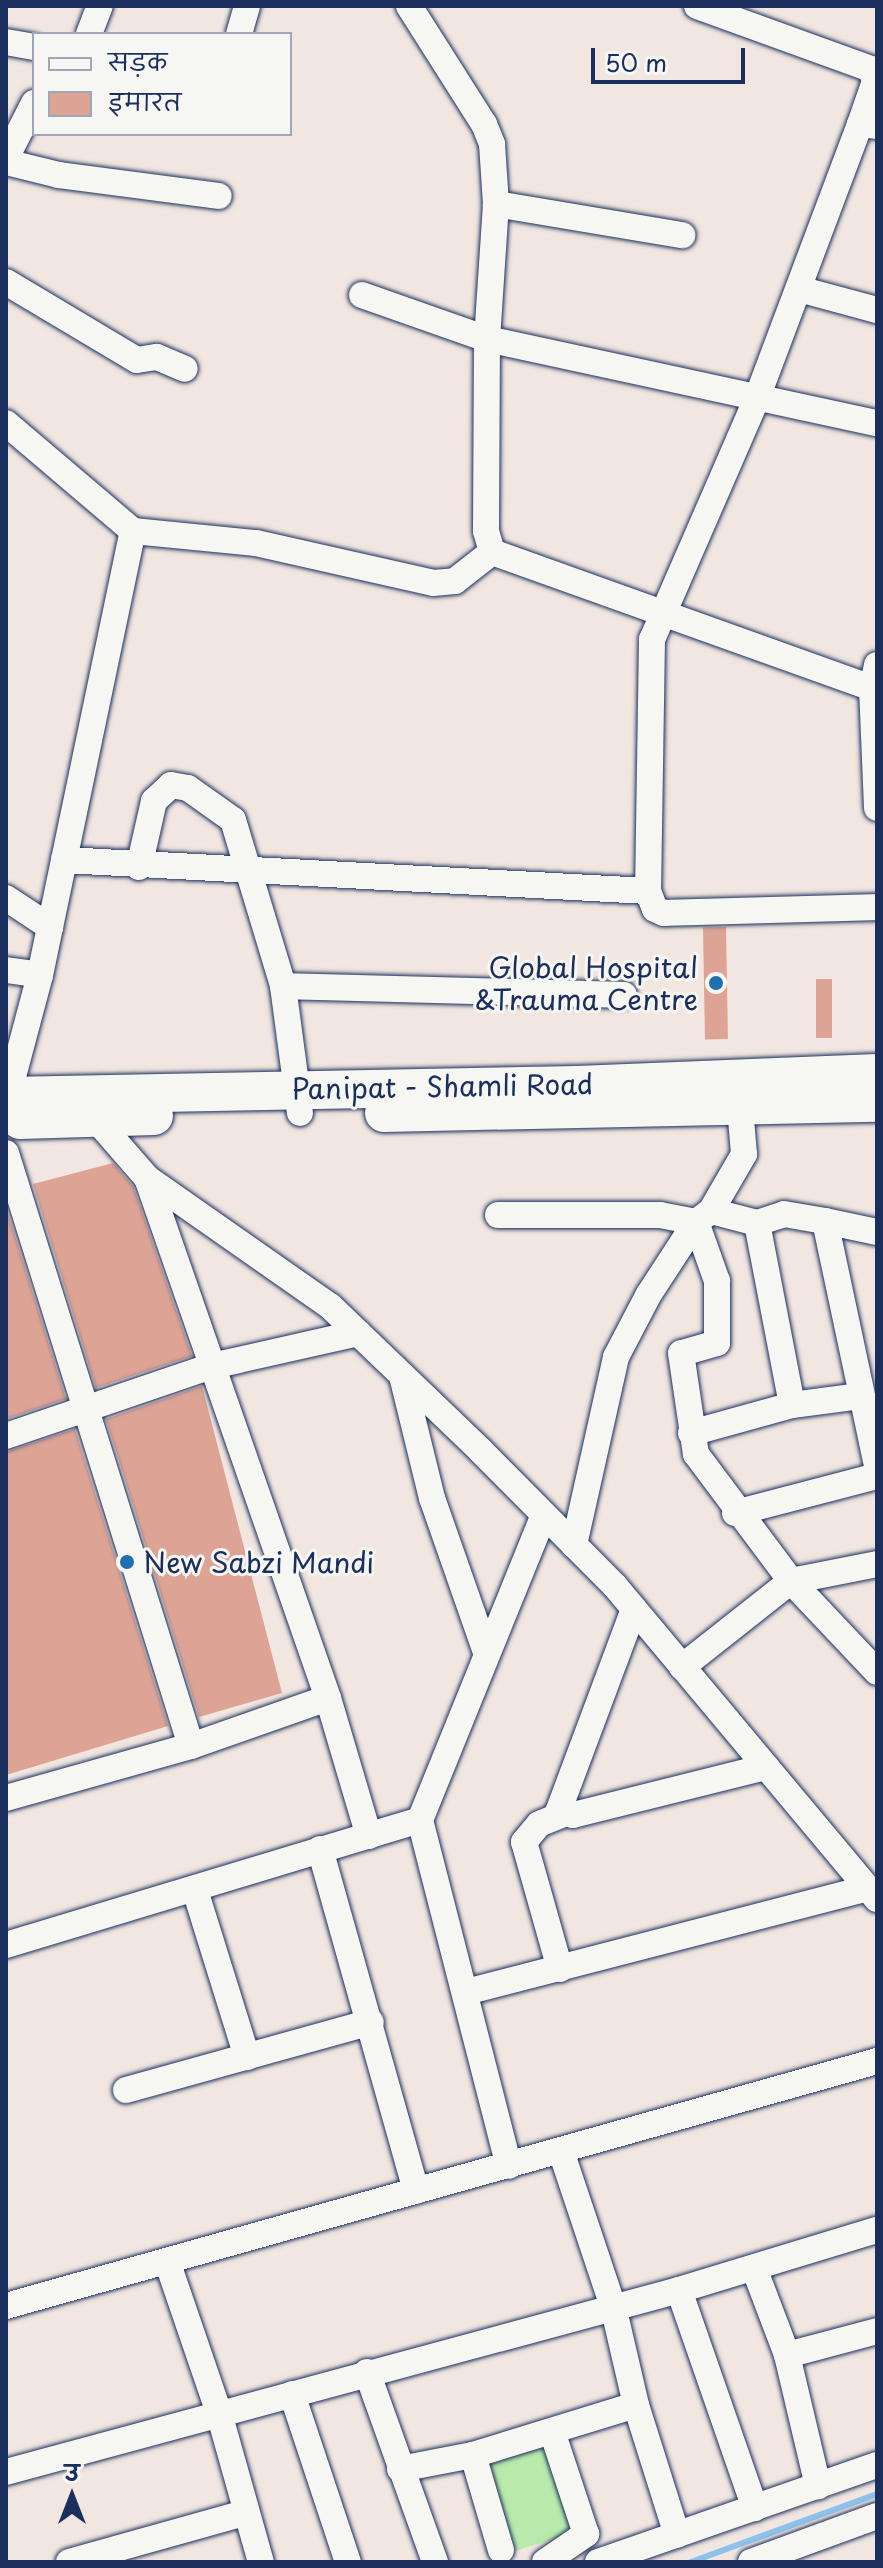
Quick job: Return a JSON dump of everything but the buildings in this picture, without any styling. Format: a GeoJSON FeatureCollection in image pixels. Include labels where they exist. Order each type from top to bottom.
{"type":"FeatureCollection","features":[{"type":"Feature","properties":{"kind":"highway","name":"Panipat - Shamli Road"},"geometry":{"type":"LineString","coordinates":[[299,1100],[877,1073]]}},
{"type":"Feature","properties":{"kind":"highway","name":"Panipat - Shamli Road"},"geometry":{"type":"LineString","coordinates":[[7,1104],[299,1100],[740,1107],[877,1103]]}},
{"type":"Feature","properties":{"kind":"street"},"geometry":{"type":"LineString","coordinates":[[90,32],[100,6]]}},
{"type":"Feature","properties":{"kind":"street"},"geometry":{"type":"LineString","coordinates":[[240,32],[247,6]]}},
{"type":"Feature","properties":{"kind":"street"},"geometry":{"type":"LineString","coordinates":[[409,6],[489,134],[496,204],[487,339],[486,531],[492,552],[507,562],[664,610],[875,681],[877,808]]}},
{"type":"Feature","properties":{"kind":"street"},"geometry":{"type":"LineString","coordinates":[[697,6],[871,69],[875,81],[868,125],[757,398],[651,646],[648,891],[655,909],[664,913],[877,907]]}},
{"type":"Feature","properties":{"kind":"street"},"geometry":{"type":"LineString","coordinates":[[6,42],[32,47]]}},
{"type":"Feature","properties":{"kind":"street"},"geometry":{"type":"LineString","coordinates":[[32,107],[6,160],[59,175],[219,196]]}},
{"type":"Feature","properties":{"kind":"street"},"geometry":{"type":"LineString","coordinates":[[496,204],[682,235]]}},
{"type":"Feature","properties":{"kind":"street"},"geometry":{"type":"LineString","coordinates":[[6,282],[137,360],[157,357],[185,369]]}},
{"type":"Feature","properties":{"kind":"street"},"geometry":{"type":"LineString","coordinates":[[799,289],[877,310]]}},
{"type":"Feature","properties":{"kind":"street"},"geometry":{"type":"LineString","coordinates":[[362,295],[487,339],[877,423]]}},
{"type":"Feature","properties":{"kind":"street"},"geometry":{"type":"LineString","coordinates":[[6,423],[133,531],[256,543],[433,583],[455,581],[492,552]]}},
{"type":"Feature","properties":{"kind":"street"},"geometry":{"type":"LineString","coordinates":[[7,1104],[40,975],[133,531]]}},
{"type":"Feature","properties":{"kind":"street"},"geometry":{"type":"LineString","coordinates":[[139,867],[154,801],[176,784],[233,820],[283,986],[299,1100]]}},
{"type":"Feature","properties":{"kind":"street"},"geometry":{"type":"LineString","coordinates":[[64,860],[139,867],[648,891]]}},
{"type":"Feature","properties":{"kind":"street"},"geometry":{"type":"LineString","coordinates":[[6,898],[50,927]]}},
{"type":"Feature","properties":{"kind":"street"},"geometry":{"type":"LineString","coordinates":[[6,970],[40,975]]}},
{"type":"Feature","properties":{"kind":"street"},"geometry":{"type":"LineString","coordinates":[[283,986],[624,995]]}},
{"type":"Feature","properties":{"kind":"street"},"geometry":{"type":"LineString","coordinates":[[84,1104],[147,1178],[330,1306],[574,1545],[634,1609],[872,1894],[466,1992]]}},
{"type":"Feature","properties":{"kind":"street"},"geometry":{"type":"LineString","coordinates":[[574,1545],[616,1357],[744,1154],[740,1107]]}},
{"type":"Feature","properties":{"kind":"street"},"geometry":{"type":"LineString","coordinates":[[6,1153],[191,1746]]}},
{"type":"Feature","properties":{"kind":"street"},"geometry":{"type":"LineString","coordinates":[[147,1178],[328,1698],[369,1836]]}},
{"type":"Feature","properties":{"kind":"street"},"geometry":{"type":"LineString","coordinates":[[498,1215],[703,1216],[757,1223],[784,1214],[877,1232]]}},
{"type":"Feature","properties":{"kind":"street"},"geometry":{"type":"LineString","coordinates":[[703,1216],[716,1273],[717,1341],[681,1353],[696,1454],[735,1513],[791,1581],[877,1672]]}},
{"type":"Feature","properties":{"kind":"street"},"geometry":{"type":"LineString","coordinates":[[825,1221],[877,1466]]}},
{"type":"Feature","properties":{"kind":"street"},"geometry":{"type":"LineString","coordinates":[[757,1223],[792,1405]]}},
{"type":"Feature","properties":{"kind":"street"},"geometry":{"type":"LineString","coordinates":[[6,1436],[87,1412],[212,1366],[358,1333]]}},
{"type":"Feature","properties":{"kind":"street"},"geometry":{"type":"LineString","coordinates":[[402,1376],[436,1513],[486,1652]]}},
{"type":"Feature","properties":{"kind":"street"},"geometry":{"type":"LineString","coordinates":[[691,1433],[792,1405],[860,1396]]}},
{"type":"Feature","properties":{"kind":"street"},"geometry":{"type":"LineString","coordinates":[[735,1513],[877,1476]]}},
{"type":"Feature","properties":{"kind":"street"},"geometry":{"type":"LineString","coordinates":[[509,2166],[420,1820],[544,1515]]}},
{"type":"Feature","properties":{"kind":"street"},"geometry":{"type":"LineString","coordinates":[[682,1667],[791,1581],[877,1564]]}},
{"type":"Feature","properties":{"kind":"street"},"geometry":{"type":"LineString","coordinates":[[561,1815],[558,1803],[634,1609]]}},
{"type":"Feature","properties":{"kind":"street"},"geometry":{"type":"LineString","coordinates":[[6,1798],[191,1746],[328,1698]]}},
{"type":"Feature","properties":{"kind":"street"},"geometry":{"type":"LineString","coordinates":[[560,1969],[524,1842],[539,1824],[561,1815],[766,1767]]}},
{"type":"Feature","properties":{"kind":"street"},"geometry":{"type":"LineString","coordinates":[[6,1945],[420,1820]]}},
{"type":"Feature","properties":{"kind":"street"},"geometry":{"type":"LineString","coordinates":[[320,1849],[416,2191]]}},
{"type":"Feature","properties":{"kind":"street"},"geometry":{"type":"LineString","coordinates":[[195,1890],[247,2057]]}},
{"type":"Feature","properties":{"kind":"street"},"geometry":{"type":"LineString","coordinates":[[126,2090],[371,2022]]}},
{"type":"Feature","properties":{"kind":"street"},"geometry":{"type":"LineString","coordinates":[[6,2306],[877,2061]]}},
{"type":"Feature","properties":{"kind":"street"},"geometry":{"type":"LineString","coordinates":[[561,2151],[613,2306],[636,2405],[677,2535]]}},
{"type":"Feature","properties":{"kind":"street"},"geometry":{"type":"LineString","coordinates":[[6,2472],[679,2290],[877,2230]]}},
{"type":"Feature","properties":{"kind":"street"},"geometry":{"type":"LineString","coordinates":[[167,2261],[219,2413],[244,2513],[261,2562]]}},
{"type":"Feature","properties":{"kind":"street"},"geometry":{"type":"LineString","coordinates":[[754,2268],[787,2355],[818,2486]]}},
{"type":"Feature","properties":{"kind":"street"},"geometry":{"type":"LineString","coordinates":[[679,2290],[755,2508]]}},
{"type":"Feature","properties":{"kind":"street"},"geometry":{"type":"LineString","coordinates":[[787,2355],[876,2335]]}},
{"type":"Feature","properties":{"kind":"street"},"geometry":{"type":"LineString","coordinates":[[367,2372],[435,2562]]}},
{"type":"Feature","properties":{"kind":"street"},"geometry":{"type":"LineString","coordinates":[[292,2394],[348,2562]]}},
{"type":"Feature","properties":{"kind":"street"},"geometry":{"type":"LineString","coordinates":[[400,2469],[473,2455],[636,2405]]}},
{"type":"Feature","properties":{"kind":"street"},"geometry":{"type":"LineString","coordinates":[[545,2562],[586,2534],[552,2431]]}},
{"type":"Feature","properties":{"kind":"street"},"geometry":{"type":"LineString","coordinates":[[473,2455],[501,2550]]}},
{"type":"Feature","properties":{"kind":"street"},"geometry":{"type":"LineString","coordinates":[[598,2562],[877,2465]]}},
{"type":"Feature","properties":{"kind":"street"},"geometry":{"type":"LineString","coordinates":[[82,2560],[244,2513]]}},
{"type":"Feature","properties":{"kind":"street"},"geometry":{"type":"LineString","coordinates":[[751,2562],[877,2516]]}},
{"type":"Feature","properties":{"kind":"green space"},"geometry":{"type":"Polygon","coordinates":[[[550,2445],[577,2532],[512,2552],[485,2465],[550,2445]]]}},
{"type":"Feature","properties":{"kind":"waterway"},"geometry":{"type":"LineString","coordinates":[[691,2562],[877,2494]]}},
{"type":"Feature","properties":{"kind":"place","name":"Global Hospital &Trauma Centre"},"geometry":{"type":"Point","coordinates":[716,983]}},
{"type":"Feature","properties":{"kind":"place","name":"New Sabzi Mandi"},"geometry":{"type":"Point","coordinates":[127,1562]}}]}
